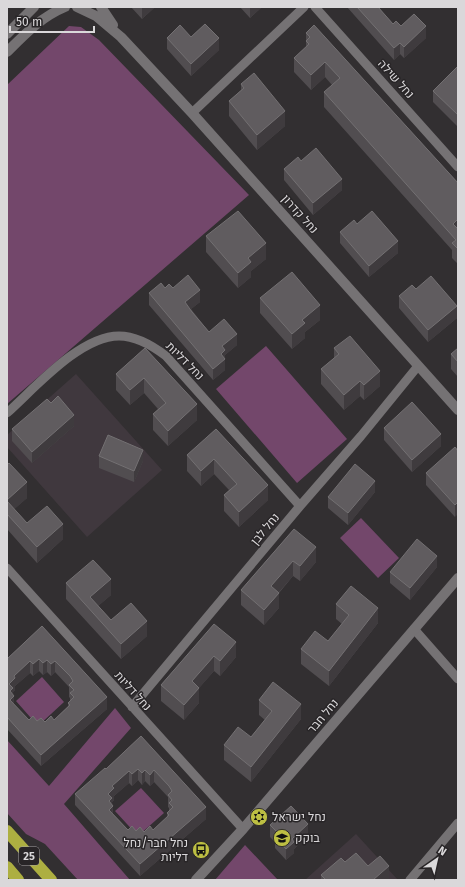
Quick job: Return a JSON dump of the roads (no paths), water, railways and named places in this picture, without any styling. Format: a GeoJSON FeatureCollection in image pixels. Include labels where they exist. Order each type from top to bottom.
{"type":"FeatureCollection","features":[{"type":"Feature","properties":{"kind":"highway","name":"25"},"geometry":{"type":"LineString","coordinates":[[7,831],[51,880]]}},
{"type":"Feature","properties":{"kind":"highway","name":"25"},"geometry":{"type":"LineString","coordinates":[[7,867],[18,880]]}},
{"type":"Feature","properties":{"kind":"street"},"geometry":{"type":"LineString","coordinates":[[7,34],[34,7]]}},
{"type":"Feature","properties":{"kind":"street"},"geometry":{"type":"LineString","coordinates":[[7,52],[47,16],[64,7],[77,7]]}},
{"type":"Feature","properties":{"kind":"street","name":"נחל קדרון"},"geometry":{"type":"LineString","coordinates":[[77,7],[96,16],[121,37],[192,113],[458,410]]}},
{"type":"Feature","properties":{"kind":"street","name":"נחל קדרון"},"geometry":{"type":"LineString","coordinates":[[102,7],[121,37]]}},
{"type":"Feature","properties":{"kind":"street"},"geometry":{"type":"LineString","coordinates":[[192,113],[304,7]]}},
{"type":"Feature","properties":{"kind":"street","name":"נחל שילה"},"geometry":{"type":"LineString","coordinates":[[315,7],[458,167]]}},
{"type":"Feature","properties":{"kind":"street","name":"נחל דליות"},"geometry":{"type":"LineString","coordinates":[[7,413],[78,350],[104,337],[131,337],[155,348],[177,368],[300,506]]}},
{"type":"Feature","properties":{"kind":"street","name":"נחל לבן"},"geometry":{"type":"LineString","coordinates":[[132,707],[300,506],[361,436],[418,366]]}},
{"type":"Feature","properties":{"kind":"street","name":"נחל דליות"},"geometry":{"type":"LineString","coordinates":[[7,568],[243,829]]}},
{"type":"Feature","properties":{"kind":"street","name":"נחל חבר"},"geometry":{"type":"LineString","coordinates":[[196,880],[243,829],[458,578]]}},
{"type":"Feature","properties":{"kind":"street"},"geometry":{"type":"LineString","coordinates":[[414,629],[458,679]]}},
{"type":"Feature","properties":{"kind":"street"},"geometry":{"type":"LineString","coordinates":[[410,880],[458,823]]}},
{"type":"Feature","properties":{"kind":"street","name":"נחל חבר"},"geometry":{"type":"LineString","coordinates":[[191,880],[205,870]]}},
{"type":"Feature","properties":{"kind":"place","name":"נחל ישראל"},"geometry":{"type":"Point","coordinates":[259,817]}},
{"type":"Feature","properties":{"kind":"place","name":"בוקק"},"geometry":{"type":"Point","coordinates":[282,838]}},
{"type":"Feature","properties":{"kind":"place","name":"נחל חבר/נחל דליות"},"geometry":{"type":"Point","coordinates":[201,850]}}]}
